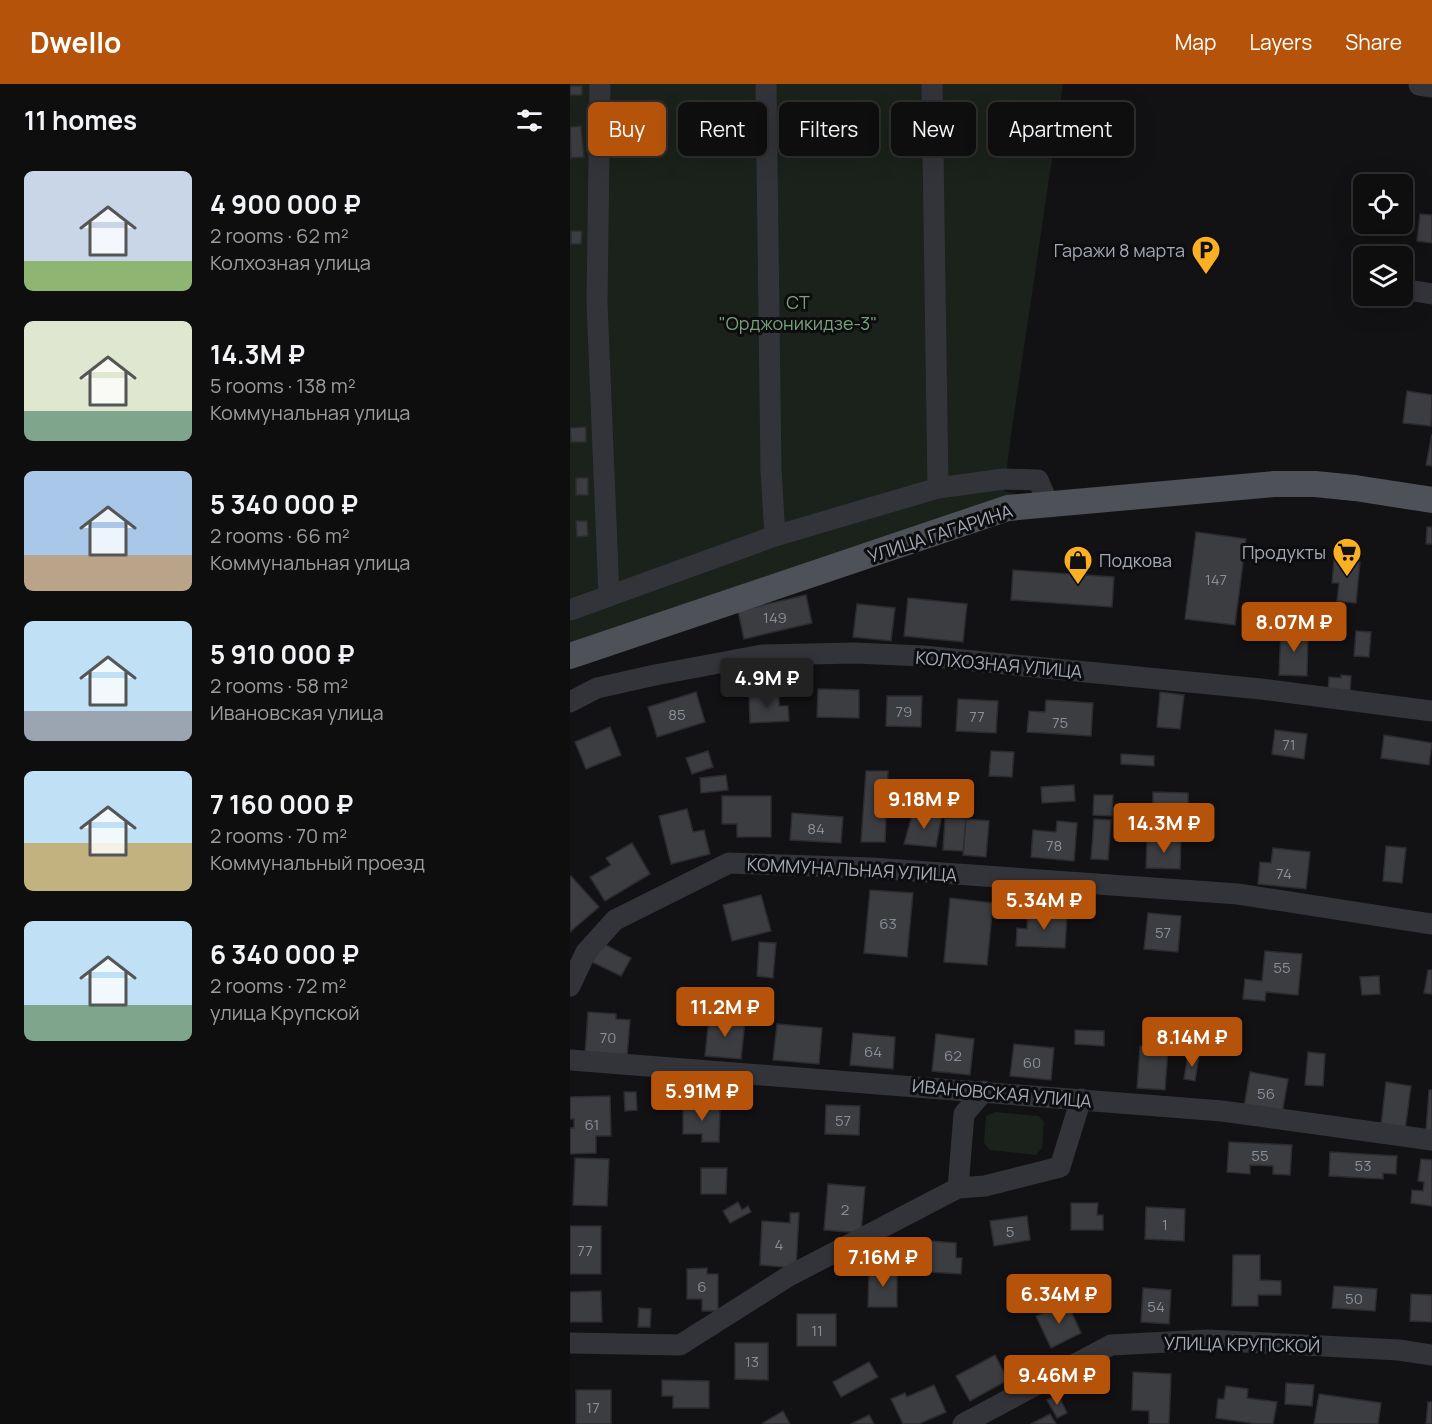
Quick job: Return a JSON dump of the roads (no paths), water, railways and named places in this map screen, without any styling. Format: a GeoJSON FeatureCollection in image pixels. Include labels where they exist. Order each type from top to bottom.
{"type":"FeatureCollection","features":[{"type":"Feature","properties":{"kind":"main road","name":"УЛИЦА ГАГАРИНА"},"geometry":{"type":"LineString","coordinates":[[570,656],[1008,508],[1274,484],[1315,484],[1355,488],[1432,500]]}},
{"type":"Feature","properties":{"kind":"street"},"geometry":{"type":"LineString","coordinates":[[600,84],[597,302],[609,596]]}},
{"type":"Feature","properties":{"kind":"street"},"geometry":{"type":"LineString","coordinates":[[766,84],[771,471],[775,536]]}},
{"type":"Feature","properties":{"kind":"street"},"geometry":{"type":"LineString","coordinates":[[932,84],[938,488]]}},
{"type":"Feature","properties":{"kind":"street"},"geometry":{"type":"LineString","coordinates":[[1413,291],[1432,294]]}},
{"type":"Feature","properties":{"kind":"street"},"geometry":{"type":"LineString","coordinates":[[570,610],[775,536],[938,488],[1004,479],[1038,480],[1049,505]]}},
{"type":"Feature","properties":{"kind":"street","name":"КОЛХОЗНАЯ УЛИЦА"},"geometry":{"type":"LineString","coordinates":[[570,702],[597,688],[762,656],[855,653],[922,656],[1261,689],[1432,711]]}},
{"type":"Feature","properties":{"kind":"street","name":"КОММУНАЛЬНАЯ УЛИЦА"},"geometry":{"type":"LineString","coordinates":[[570,986],[586,952],[615,920],[729,863],[872,868],[1238,894],[1432,924]]}},
{"type":"Feature","properties":{"kind":"street","name":"ИВАНОВСКАЯ УЛИЦА"},"geometry":{"type":"LineString","coordinates":[[570,1060],[1222,1111],[1432,1140]]}},
{"type":"Feature","properties":{"kind":"street"},"geometry":{"type":"LineString","coordinates":[[958,1188],[964,1114],[984,1091]]}},
{"type":"Feature","properties":{"kind":"street"},"geometry":{"type":"LineString","coordinates":[[570,1343],[680,1345],[789,1276],[958,1188],[985,1186],[1060,1167],[1081,1099]]}},
{"type":"Feature","properties":{"kind":"street","name":"УЛИЦА КРУПСКОЙ"},"geometry":{"type":"LineString","coordinates":[[963,1424],[1111,1345],[1207,1340],[1399,1350],[1432,1355]]}},
{"type":"Feature","properties":{"kind":"place","name":"Гаражи 8 марта"},"geometry":{"type":"Point","coordinates":[1206,276]}},
{"type":"Feature","properties":{"kind":"place","name":"Продукты"},"geometry":{"type":"Point","coordinates":[1347,578]}},
{"type":"Feature","properties":{"kind":"place","name":"Подкова"},"geometry":{"type":"Point","coordinates":[1078,586]}},
{"type":"Feature","properties":{"kind":"park label","name":"СТ \"Орджоникидзе-3\""},"geometry":{"type":"Point","coordinates":[798,312]}}]}
